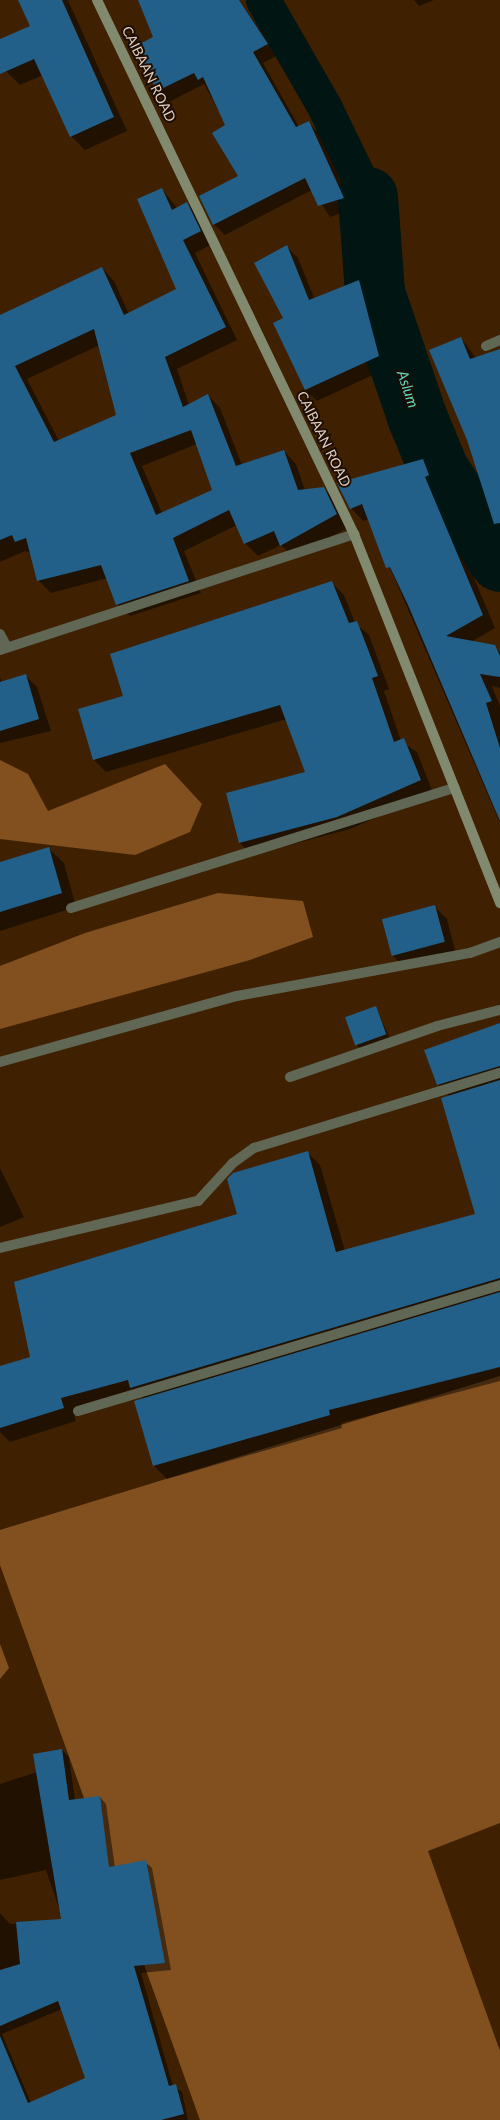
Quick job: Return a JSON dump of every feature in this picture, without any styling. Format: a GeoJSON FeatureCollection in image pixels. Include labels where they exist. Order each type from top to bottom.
{"type":"FeatureCollection","features":[{"type":"Feature","properties":{"kind":"street","name":"CAIBAAN ROAD"},"geometry":{"type":"LineString","coordinates":[[97,0],[354,534],[500,902]]}},
{"type":"Feature","properties":{"kind":"street"},"geometry":{"type":"LineString","coordinates":[[486,346],[500,340]]}},
{"type":"Feature","properties":{"kind":"street"},"geometry":{"type":"LineString","coordinates":[[0,634],[3,648],[354,534]]}},
{"type":"Feature","properties":{"kind":"street"},"geometry":{"type":"LineString","coordinates":[[71,908],[455,788]]}},
{"type":"Feature","properties":{"kind":"street"},"geometry":{"type":"LineString","coordinates":[[0,1062],[236,996],[470,953],[500,942]]}},
{"type":"Feature","properties":{"kind":"street"},"geometry":{"type":"LineString","coordinates":[[290,1077],[436,1026],[500,1010]]}},
{"type":"Feature","properties":{"kind":"street"},"geometry":{"type":"LineString","coordinates":[[0,1248],[198,1200],[232,1163],[254,1148],[500,1073]]}},
{"type":"Feature","properties":{"kind":"street"},"geometry":{"type":"LineString","coordinates":[[78,1411],[500,1285]]}},
{"type":"Feature","properties":{"kind":"shaded area"},"geometry":{"type":"Polygon","coordinates":[[[0,760],[28,774],[48,811],[165,764],[202,804],[190,832],[135,855],[0,839],[0,760]]]}},
{"type":"Feature","properties":{"kind":"shaded area"},"geometry":{"type":"Polygon","coordinates":[[[218,893],[303,901],[313,937],[250,960],[0,1029],[0,966],[85,933],[218,893]]]}},
{"type":"Feature","properties":{"kind":"shaded area"},"geometry":{"type":"Polygon","coordinates":[[[500,1376],[500,1823],[428,1851],[500,2051],[500,2120],[200,2120],[0,1565],[0,1530],[500,1376]]]}},
{"type":"Feature","properties":{"kind":"shaded area"},"geometry":{"type":"Polygon","coordinates":[[[0,1644],[9,1668],[0,1679],[0,1644]]]}},
{"type":"Feature","properties":{"kind":"building"},"geometry":{"type":"Polygon","coordinates":[[[18,0],[62,0],[114,117],[70,137],[34,59],[0,74],[0,39],[30,26],[18,0]]]}},
{"type":"Feature","properties":{"kind":"building"},"geometry":{"type":"Polygon","coordinates":[[[138,0],[239,0],[268,44],[253,52],[296,127],[309,121],[344,198],[318,206],[305,178],[213,225],[199,196],[238,176],[212,133],[225,125],[203,77],[198,80],[194,73],[157,91],[134,47],[153,37],[138,0]]]}},
{"type":"Feature","properties":{"kind":"building"},"geometry":{"type":"Polygon","coordinates":[[[162,188],[172,210],[187,202],[201,231],[183,240],[226,327],[165,357],[183,407],[208,394],[236,466],[284,450],[298,490],[324,487],[337,514],[280,546],[274,531],[244,544],[229,510],[173,538],[189,581],[116,605],[101,565],[37,581],[26,538],[15,542],[12,535],[0,540],[0,315],[102,267],[124,315],[176,289],[137,199],[162,188]],[[94,329],[15,366],[54,442],[116,415],[94,329]],[[191,430],[130,453],[156,515],[212,490],[191,430]]]}},
{"type":"Feature","properties":{"kind":"building"},"geometry":{"type":"Polygon","coordinates":[[[287,245],[309,300],[359,280],[379,356],[305,390],[273,323],[283,318],[254,263],[287,245]]]}},
{"type":"Feature","properties":{"kind":"building"},"geometry":{"type":"Polygon","coordinates":[[[461,337],[470,359],[500,349],[500,523],[494,524],[467,440],[429,350],[461,337]]]}},
{"type":"Feature","properties":{"kind":"building"},"geometry":{"type":"Polygon","coordinates":[[[423,459],[429,475],[425,477],[483,615],[446,636],[495,645],[500,656],[500,677],[480,674],[492,701],[486,703],[500,748],[500,821],[408,605],[390,567],[386,568],[362,504],[350,509],[337,483],[423,459]]]}},
{"type":"Feature","properties":{"kind":"building"},"geometry":{"type":"Polygon","coordinates":[[[332,581],[349,623],[357,621],[369,652],[378,676],[372,678],[394,742],[404,738],[421,780],[337,817],[239,843],[226,793],[305,772],[280,705],[93,760],[78,709],[123,696],[110,654],[332,581]]]}},
{"type":"Feature","properties":{"kind":"building"},"geometry":{"type":"Polygon","coordinates":[[[26,674],[39,719],[0,731],[0,682],[26,674]]]}},
{"type":"Feature","properties":{"kind":"building"},"geometry":{"type":"Polygon","coordinates":[[[49,847],[62,893],[0,912],[0,862],[49,847]]]}},
{"type":"Feature","properties":{"kind":"building"},"geometry":{"type":"Polygon","coordinates":[[[435,905],[445,942],[392,956],[382,919],[435,905]]]}},
{"type":"Feature","properties":{"kind":"building"},"geometry":{"type":"Polygon","coordinates":[[[376,1006],[386,1034],[355,1045],[345,1017],[376,1006]]]}},
{"type":"Feature","properties":{"kind":"building"},"geometry":{"type":"Polygon","coordinates":[[[500,1023],[500,1066],[437,1085],[424,1050],[500,1023]]]}},
{"type":"Feature","properties":{"kind":"building"},"geometry":{"type":"Polygon","coordinates":[[[500,1080],[500,1278],[130,1388],[128,1380],[61,1398],[64,1408],[0,1428],[0,1366],[30,1357],[14,1282],[237,1214],[227,1179],[233,1173],[308,1151],[336,1252],[475,1214],[441,1098],[500,1080]]]}},
{"type":"Feature","properties":{"kind":"building"},"geometry":{"type":"Polygon","coordinates":[[[500,1292],[500,1367],[329,1410],[330,1415],[153,1466],[134,1401],[500,1292]]]}},
{"type":"Feature","properties":{"kind":"building"},"geometry":{"type":"Polygon","coordinates":[[[62,1749],[69,1800],[100,1796],[109,1867],[146,1860],[165,1963],[134,1966],[169,2086],[176,2084],[184,2114],[161,2120],[0,2120],[0,2036],[28,2103],[85,2078],[58,2001],[0,2026],[0,1970],[20,1964],[16,1922],[61,1919],[33,1754],[62,1749]]]}},
{"type":"Feature","properties":{"kind":"waterway"},"geometry":{"type":"LineString","coordinates":[[263,0],[325,108],[368,197]]}},
{"type":"Feature","properties":{"kind":"waterway","name":"Aslum"},"geometry":{"type":"LineString","coordinates":[[368,197],[375,293],[418,419],[439,470],[500,562]]}}]}
